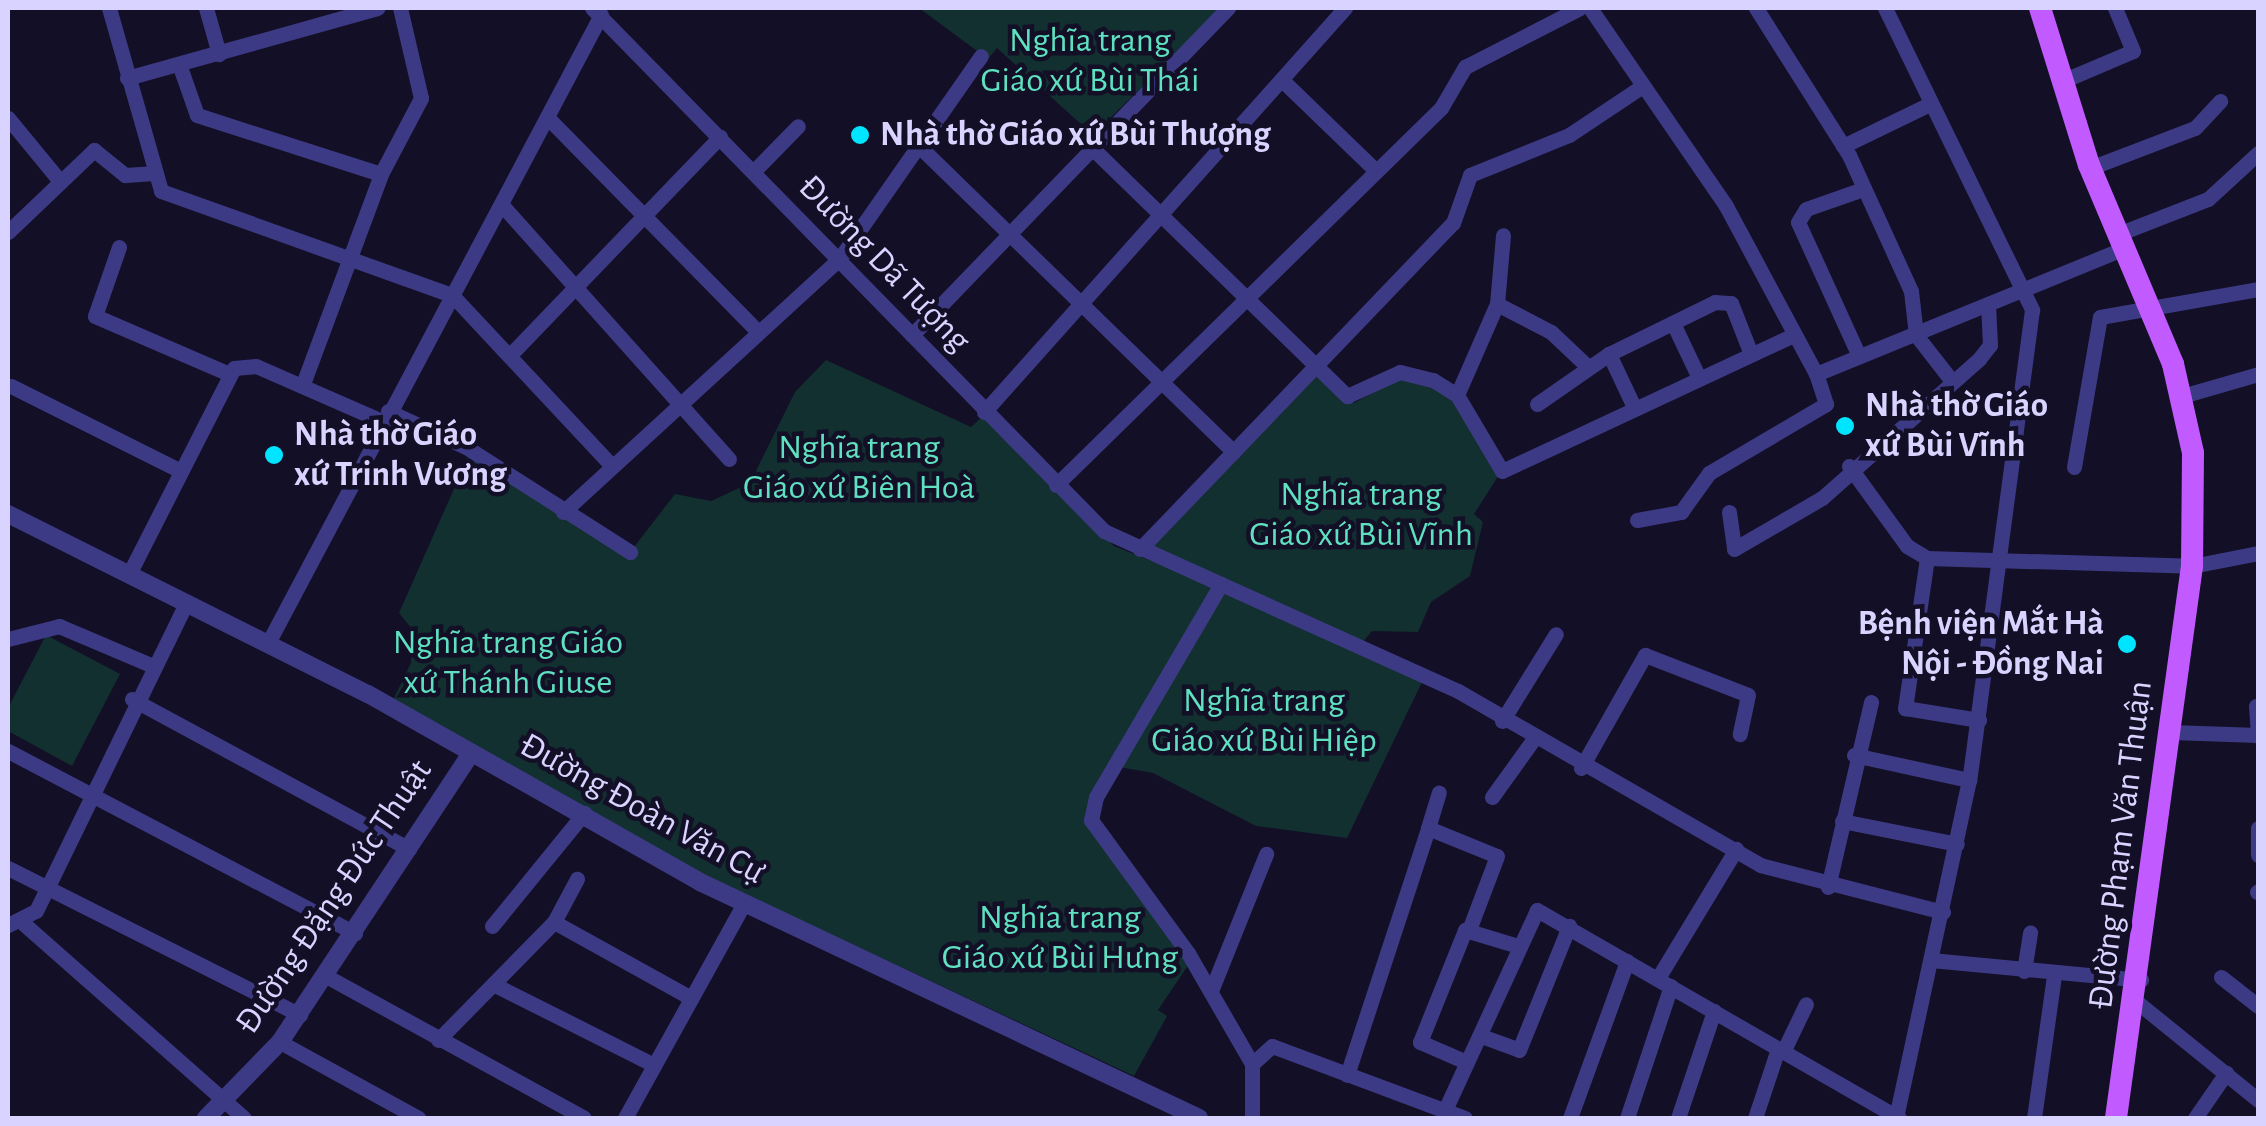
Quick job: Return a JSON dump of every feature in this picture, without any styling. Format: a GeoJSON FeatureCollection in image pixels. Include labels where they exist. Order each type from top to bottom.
{"type":"FeatureCollection","features":[{"type":"Feature","properties":{"kind":"main road","name":"Đường Phạm Văn Thuận"},"geometry":{"type":"LineString","coordinates":[[2040,8],[2090,168],[2182,396],[2192,453],[2192,566],[2139,991],[2116,1118]]}},
{"type":"Feature","properties":{"kind":"street"},"geometry":{"type":"LineString","coordinates":[[109,8],[151,174],[176,200],[452,295],[612,465]]}},
{"type":"Feature","properties":{"kind":"street"},"geometry":{"type":"LineString","coordinates":[[206,8],[219,54]]}},
{"type":"Feature","properties":{"kind":"street"},"geometry":{"type":"LineString","coordinates":[[304,8],[308,27]]}},
{"type":"Feature","properties":{"kind":"street"},"geometry":{"type":"LineString","coordinates":[[127,78],[377,8]]}},
{"type":"Feature","properties":{"kind":"street"},"geometry":{"type":"LineString","coordinates":[[303,384],[381,174],[422,88],[400,8]]}},
{"type":"Feature","properties":{"kind":"street"},"geometry":{"type":"LineString","coordinates":[[912,336],[1090,146],[1228,8]]}},
{"type":"Feature","properties":{"kind":"street"},"geometry":{"type":"LineString","coordinates":[[984,412],[1078,303],[1164,216],[1345,8]]}},
{"type":"Feature","properties":{"kind":"street"},"geometry":{"type":"LineString","coordinates":[[1056,485],[1374,168],[1442,108],[1464,67],[1580,8]]}},
{"type":"Feature","properties":{"kind":"street"},"geometry":{"type":"LineString","coordinates":[[1590,8],[1726,206],[1816,374],[1826,404],[1709,472],[1682,512],[1638,520]]}},
{"type":"Feature","properties":{"kind":"street"},"geometry":{"type":"LineString","coordinates":[[1756,8],[1843,146],[1911,291],[1916,335],[1951,380]]}},
{"type":"Feature","properties":{"kind":"street"},"geometry":{"type":"LineString","coordinates":[[1445,1110],[1464,1060],[1484,1036],[1518,946],[1537,910],[1898,1118],[1969,780],[2029,347],[2026,288],[1928,105],[1884,8]]}},
{"type":"Feature","properties":{"kind":"street"},"geometry":{"type":"LineString","coordinates":[[2060,82],[2135,48],[2115,8]]}},
{"type":"Feature","properties":{"kind":"street"},"geometry":{"type":"LineString","coordinates":[[268,644],[385,416],[546,118],[596,11]]}},
{"type":"Feature","properties":{"kind":"street","name":"Đường Dã Tượng"},"geometry":{"type":"LineString","coordinates":[[596,11],[840,258],[984,412],[1117,542],[1221,584],[1458,691],[1581,768],[1736,849],[1828,887],[1943,912]]}},
{"type":"Feature","properties":{"kind":"street"},"geometry":{"type":"LineString","coordinates":[[563,512],[681,399],[840,258],[921,148],[980,56]]}},
{"type":"Feature","properties":{"kind":"street"},"geometry":{"type":"LineString","coordinates":[[179,64],[197,115],[381,174]]}},
{"type":"Feature","properties":{"kind":"street"},"geometry":{"type":"LineString","coordinates":[[1283,81],[1374,168]]}},
{"type":"Feature","properties":{"kind":"street"},"geometry":{"type":"LineString","coordinates":[[1140,549],[1462,212],[1470,175],[1569,135],[1641,87]]}},
{"type":"Feature","properties":{"kind":"street"},"geometry":{"type":"LineString","coordinates":[[2090,168],[2194,128],[2220,101]]}},
{"type":"Feature","properties":{"kind":"street"},"geometry":{"type":"LineString","coordinates":[[1843,146],[1928,105]]}},
{"type":"Feature","properties":{"kind":"street"},"geometry":{"type":"LineString","coordinates":[[8,118],[59,180]]}},
{"type":"Feature","properties":{"kind":"street"},"geometry":{"type":"LineString","coordinates":[[546,118],[757,331]]}},
{"type":"Feature","properties":{"kind":"street"},"geometry":{"type":"LineString","coordinates":[[753,172],[798,126]]}},
{"type":"Feature","properties":{"kind":"street"},"geometry":{"type":"LineString","coordinates":[[510,355],[720,136]]}},
{"type":"Feature","properties":{"kind":"street"},"geometry":{"type":"LineString","coordinates":[[1090,146],[1354,398],[1406,370],[1457,395],[1502,470],[1794,336]]}},
{"type":"Feature","properties":{"kind":"street"},"geometry":{"type":"LineString","coordinates":[[9,226],[99,148],[125,175],[151,174]]}},
{"type":"Feature","properties":{"kind":"street"},"geometry":{"type":"LineString","coordinates":[[921,148],[1234,452]]}},
{"type":"Feature","properties":{"kind":"street"},"geometry":{"type":"LineString","coordinates":[[1816,374],[2026,288],[2208,199],[2258,152]]}},
{"type":"Feature","properties":{"kind":"street"},"geometry":{"type":"LineString","coordinates":[[1859,356],[1798,222],[1806,209],[1863,188]]}},
{"type":"Feature","properties":{"kind":"street"},"geometry":{"type":"LineString","coordinates":[[501,204],[681,399],[730,460]]}},
{"type":"Feature","properties":{"kind":"street"},"geometry":{"type":"LineString","coordinates":[[1457,395],[1497,304],[1503,235]]}},
{"type":"Feature","properties":{"kind":"street"},"geometry":{"type":"LineString","coordinates":[[119,246],[95,316],[229,374]]}},
{"type":"Feature","properties":{"kind":"street"},"geometry":{"type":"LineString","coordinates":[[2074,467],[2098,320],[2258,289]]}},
{"type":"Feature","properties":{"kind":"street"},"geometry":{"type":"LineString","coordinates":[[1537,404],[1586,365],[1727,300],[1751,354]]}},
{"type":"Feature","properties":{"kind":"street"},"geometry":{"type":"LineString","coordinates":[[1497,304],[1552,332],[1586,365]]}},
{"type":"Feature","properties":{"kind":"street"},"geometry":{"type":"LineString","coordinates":[[1729,512],[1734,549],[1822,498],[1849,466],[1990,345],[1988,304]]}},
{"type":"Feature","properties":{"kind":"street"},"geometry":{"type":"LineString","coordinates":[[1673,323],[1699,378]]}},
{"type":"Feature","properties":{"kind":"street"},"geometry":{"type":"LineString","coordinates":[[1610,354],[1634,407]]}},
{"type":"Feature","properties":{"kind":"street"},"geometry":{"type":"LineString","coordinates":[[129,574],[177,469],[229,374],[242,364],[466,447],[630,552]]}},
{"type":"Feature","properties":{"kind":"street"},"geometry":{"type":"LineString","coordinates":[[2182,396],[2258,374]]}},
{"type":"Feature","properties":{"kind":"street"},"geometry":{"type":"LineString","coordinates":[[11,386],[177,469]]}},
{"type":"Feature","properties":{"kind":"street"},"geometry":{"type":"LineString","coordinates":[[1849,466],[1907,546],[1927,558],[2000,564],[2192,566],[2258,553]]}},
{"type":"Feature","properties":{"kind":"street","name":"Đường Đoàn Văn Cự"},"geometry":{"type":"LineString","coordinates":[[8,514],[268,644],[744,903],[1200,1118]]}},
{"type":"Feature","properties":{"kind":"street"},"geometry":{"type":"LineString","coordinates":[[1927,558],[1904,708],[1979,720]]}},
{"type":"Feature","properties":{"kind":"street"},"geometry":{"type":"LineString","coordinates":[[1221,584],[1096,797],[1091,820],[1210,991],[1252,1064],[1252,1118]]}},
{"type":"Feature","properties":{"kind":"street"},"geometry":{"type":"LineString","coordinates":[[187,602],[132,699],[46,886],[16,925],[221,1106],[244,1118]]}},
{"type":"Feature","properties":{"kind":"street"},"geometry":{"type":"LineString","coordinates":[[8,640],[59,626],[151,665]]}},
{"type":"Feature","properties":{"kind":"street"},"geometry":{"type":"LineString","coordinates":[[1502,721],[1556,634]]}},
{"type":"Feature","properties":{"kind":"street"},"geometry":{"type":"LineString","coordinates":[[1581,768],[1645,655],[1748,695],[1740,734]]}},
{"type":"Feature","properties":{"kind":"street"},"geometry":{"type":"LineString","coordinates":[[132,699],[408,849]]}},
{"type":"Feature","properties":{"kind":"street"},"geometry":{"type":"LineString","coordinates":[[1828,887],[1854,755],[1872,702]]}},
{"type":"Feature","properties":{"kind":"street"},"geometry":{"type":"LineString","coordinates":[[2172,732],[2258,736],[2256,706]]}},
{"type":"Feature","properties":{"kind":"street"},"geometry":{"type":"LineString","coordinates":[[1492,797],[1533,740]]}},
{"type":"Feature","properties":{"kind":"street"},"geometry":{"type":"LineString","coordinates":[[8,751],[355,933]]}},
{"type":"Feature","properties":{"kind":"street","name":"Đường Đặng Đức Thuật"},"geometry":{"type":"LineString","coordinates":[[206,1118],[280,1042],[300,1015],[471,754]]}},
{"type":"Feature","properties":{"kind":"street"},"geometry":{"type":"LineString","coordinates":[[1854,755],[1969,780]]}},
{"type":"Feature","properties":{"kind":"street"},"geometry":{"type":"LineString","coordinates":[[1347,1074],[1439,793]]}},
{"type":"Feature","properties":{"kind":"street"},"geometry":{"type":"LineString","coordinates":[[492,926],[584,813]]}},
{"type":"Feature","properties":{"kind":"street"},"geometry":{"type":"LineString","coordinates":[[1842,822],[1957,844]]}},
{"type":"Feature","properties":{"kind":"street"},"geometry":{"type":"LineString","coordinates":[[1428,828],[1496,852],[1470,927],[1420,1042],[1464,1060]]}},
{"type":"Feature","properties":{"kind":"street"},"geometry":{"type":"LineString","coordinates":[[2258,828],[2258,855]]}},
{"type":"Feature","properties":{"kind":"street"},"geometry":{"type":"LineString","coordinates":[[1627,1118],[1664,982],[1736,849]]}},
{"type":"Feature","properties":{"kind":"street"},"geometry":{"type":"LineString","coordinates":[[1210,991],[1266,854]]}},
{"type":"Feature","properties":{"kind":"street"},"geometry":{"type":"LineString","coordinates":[[8,868],[300,1015]]}},
{"type":"Feature","properties":{"kind":"street"},"geometry":{"type":"LineString","coordinates":[[438,1040],[497,986],[554,922],[577,879]]}},
{"type":"Feature","properties":{"kind":"street"},"geometry":{"type":"LineString","coordinates":[[625,1118],[744,903]]}},
{"type":"Feature","properties":{"kind":"street"},"geometry":{"type":"LineString","coordinates":[[554,922],[691,998]]}},
{"type":"Feature","properties":{"kind":"street"},"geometry":{"type":"LineString","coordinates":[[1484,1036],[1519,1050],[1569,926]]}},
{"type":"Feature","properties":{"kind":"street"},"geometry":{"type":"LineString","coordinates":[[1470,927],[1518,946]]}},
{"type":"Feature","properties":{"kind":"street"},"geometry":{"type":"LineString","coordinates":[[2024,971],[2030,932]]}},
{"type":"Feature","properties":{"kind":"street"},"geometry":{"type":"LineString","coordinates":[[1931,960],[2054,974],[2139,991],[2258,1100]]}},
{"type":"Feature","properties":{"kind":"street"},"geometry":{"type":"LineString","coordinates":[[1570,1118],[1627,961]]}},
{"type":"Feature","properties":{"kind":"street"},"geometry":{"type":"LineString","coordinates":[[2034,1118],[2054,974]]}},
{"type":"Feature","properties":{"kind":"street"},"geometry":{"type":"LineString","coordinates":[[326,976],[584,1118]]}},
{"type":"Feature","properties":{"kind":"street"},"geometry":{"type":"LineString","coordinates":[[2221,977],[2258,1006]]}},
{"type":"Feature","properties":{"kind":"street"},"geometry":{"type":"LineString","coordinates":[[497,986],[654,1065]]}},
{"type":"Feature","properties":{"kind":"street"},"geometry":{"type":"LineString","coordinates":[[1755,1118],[1781,1050],[1806,1004]]}},
{"type":"Feature","properties":{"kind":"street"},"geometry":{"type":"LineString","coordinates":[[1678,1118],[1714,1012]]}},
{"type":"Feature","properties":{"kind":"street"},"geometry":{"type":"LineString","coordinates":[[280,1042],[418,1118]]}},
{"type":"Feature","properties":{"kind":"street"},"geometry":{"type":"LineString","coordinates":[[1252,1064],[1266,1046],[1465,1118]]}},
{"type":"Feature","properties":{"kind":"street"},"geometry":{"type":"LineString","coordinates":[[2195,1118],[2226,1073]]}},
{"type":"Feature","properties":{"kind":"green space","name":"Nghĩa trang Giáo xứ Bùi Thái"},"geometry":{"type":"Polygon","coordinates":[[[919,8],[1222,8],[1093,135],[997,48],[988,59],[919,8]]]}},
{"type":"Feature","properties":{"kind":"green space"},"geometry":{"type":"Polygon","coordinates":[[[826,360],[971,427],[982,417],[1114,546],[1214,586],[1087,809],[1189,964],[1158,1010],[1167,1016],[1134,1076],[704,875],[393,700],[411,663],[412,629],[399,613],[469,455],[627,556],[675,494],[711,501],[750,483],[795,392],[826,360]]]}},
{"type":"Feature","properties":{"kind":"green space","name":"Nghĩa trang Giáo xứ Bùi Vĩnh"},"geometry":{"type":"Polygon","coordinates":[[[1318,374],[1354,403],[1406,375],[1454,399],[1499,475],[1474,514],[1483,522],[1470,576],[1431,602],[1418,632],[1372,631],[1363,642],[1148,547],[1318,374]]]}},
{"type":"Feature","properties":{"kind":"green space","name":"Nghĩa trang Giáo xứ Bùi Hiệp"},"geometry":{"type":"Polygon","coordinates":[[[1223,590],[1423,680],[1347,838],[1256,826],[1153,773],[1119,767],[1223,590]]]}},
{"type":"Feature","properties":{"kind":"green space"},"geometry":{"type":"Polygon","coordinates":[[[46,635],[120,674],[72,766],[8,731],[8,708],[46,635]]]}},
{"type":"Feature","properties":{"kind":"place","name":"Nhà thờ Giáo xứ Bùi Thượng"},"geometry":{"type":"Point","coordinates":[860,135]}},
{"type":"Feature","properties":{"kind":"place","name":"Nhà thờ Giáo xứ Bùi Vĩnh"},"geometry":{"type":"Point","coordinates":[1845,426]}},
{"type":"Feature","properties":{"kind":"place","name":"Nhà thờ Giáo xứ Trinh Vương"},"geometry":{"type":"Point","coordinates":[274,455]}},
{"type":"Feature","properties":{"kind":"place","name":"Bệnh viện Mắt Hà Nội - Đồng Nai"},"geometry":{"type":"Point","coordinates":[2127,644]}},
{"type":"Feature","properties":{"kind":"park label","name":"Nghĩa trang Giáo xứ Biên Hoà"},"geometry":{"type":"Point","coordinates":[859,468]}},
{"type":"Feature","properties":{"kind":"park label","name":"Nghĩa trang Giáo xứ Thánh Giuse"},"geometry":{"type":"Point","coordinates":[508,663]}},
{"type":"Feature","properties":{"kind":"park label","name":"Nghĩa trang Giáo xứ Bùi Hưng"},"geometry":{"type":"Point","coordinates":[1060,938]}}]}
